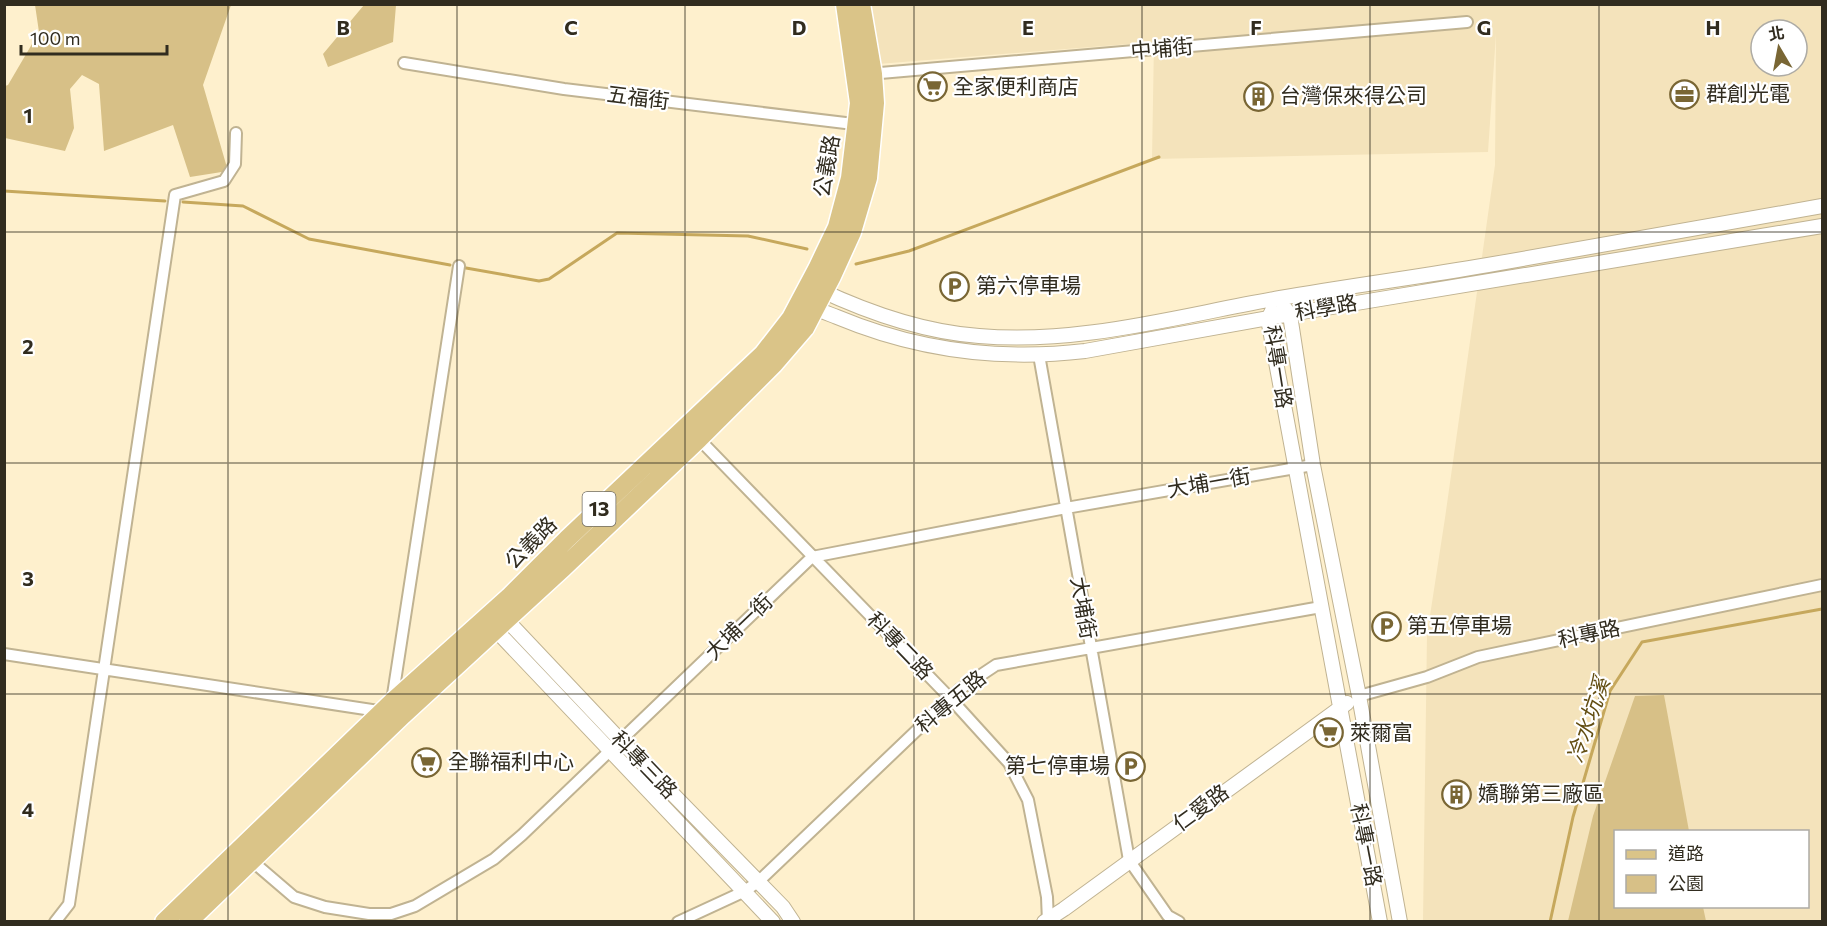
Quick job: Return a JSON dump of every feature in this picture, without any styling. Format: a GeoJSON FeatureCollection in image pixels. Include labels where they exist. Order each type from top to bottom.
{"type":"FeatureCollection","features":[{"type":"Feature","properties":{"kind":"main road","name":"公義路"},"geometry":{"type":"LineString","coordinates":[[496,619],[567,539],[763,354],[791,318],[832,276],[852,232],[868,178],[865,125],[875,102],[844,4]]}},
{"type":"Feature","properties":{"kind":"main road","name":"公義路"},"geometry":{"type":"LineString","coordinates":[[861,4],[865,75]]}},
{"type":"Feature","properties":{"kind":"main road","name":"公義路"},"geometry":{"type":"LineString","coordinates":[[164,921],[392,710],[496,619],[563,568],[699,439],[774,364],[805,328],[812,296]]}},
{"type":"Feature","properties":{"kind":"main road","name":"公義路"},"geometry":{"type":"LineString","coordinates":[[188,921],[252,861],[392,710]]}},
{"type":"Feature","properties":{"kind":"street","name":"中埔街"},"geometry":{"type":"LineString","coordinates":[[865,75],[1467,22]]}},
{"type":"Feature","properties":{"kind":"street","name":"五福街"},"geometry":{"type":"LineString","coordinates":[[404,63],[564,89],[865,125]]}},
{"type":"Feature","properties":{"kind":"street"},"geometry":{"type":"LineString","coordinates":[[56,921],[69,904],[175,195],[224,181],[235,164],[236,133]]}},
{"type":"Feature","properties":{"kind":"street","name":"科學路"},"geometry":{"type":"LineString","coordinates":[[812,296],[845,302],[919,327],[980,336],[1080,334],[1278,298],[1487,265],[1822,206]]}},
{"type":"Feature","properties":{"kind":"street"},"geometry":{"type":"LineString","coordinates":[[1804,210],[1807,228]]}},
{"type":"Feature","properties":{"kind":"street","name":"科學路"},"geometry":{"type":"LineString","coordinates":[[812,296],[854,325],[897,339],[947,349],[998,355],[1039,355],[1085,351],[1822,226]]}},
{"type":"Feature","properties":{"kind":"street"},"geometry":{"type":"LineString","coordinates":[[1487,265],[1490,282]]}},
{"type":"Feature","properties":{"kind":"street"},"geometry":{"type":"LineString","coordinates":[[4,654],[392,710],[459,266]]}},
{"type":"Feature","properties":{"kind":"street","name":"科專一路"},"geometry":{"type":"LineString","coordinates":[[1380,921],[1268,319],[1278,298],[1290,315],[1313,465],[1359,696],[1400,921]]}},
{"type":"Feature","properties":{"kind":"street","name":"大埔街"},"geometry":{"type":"LineString","coordinates":[[1039,355],[1129,860]]}},
{"type":"Feature","properties":{"kind":"street","name":"科專二路"},"geometry":{"type":"LineString","coordinates":[[699,439],[950,698],[1009,763],[1028,800],[1047,897],[1047,921]]}},
{"type":"Feature","properties":{"kind":"street","name":"大埔一街"},"geometry":{"type":"LineString","coordinates":[[252,861],[294,897],[325,907],[369,914],[391,914],[407,909],[494,859],[616,746],[813,557],[1066,508],[1313,465]]}},
{"type":"Feature","properties":{"kind":"street"},"geometry":{"type":"LineString","coordinates":[[563,568],[567,539]]}},
{"type":"Feature","properties":{"kind":"street","name":"科專路"},"geometry":{"type":"LineString","coordinates":[[1359,696],[1427,677],[1478,657],[1822,585]]}},
{"type":"Feature","properties":{"kind":"street","name":"科專五路"},"geometry":{"type":"LineString","coordinates":[[678,921],[743,892],[758,882],[950,698],[996,664],[1321,607]]}},
{"type":"Feature","properties":{"kind":"street","name":"科專三路"},"geometry":{"type":"LineString","coordinates":[[496,619],[616,746],[743,892],[773,921]]}},
{"type":"Feature","properties":{"kind":"street","name":"仁愛路"},"geometry":{"type":"LineString","coordinates":[[1047,921],[1340,707],[1359,696]]}},
{"type":"Feature","properties":{"kind":"street","name":"科專三路"},"geometry":{"type":"LineString","coordinates":[[616,746],[758,882],[783,907],[793,921]]}},
{"type":"Feature","properties":{"kind":"street"},"geometry":{"type":"LineString","coordinates":[[1129,860],[1168,916],[1179,921]]}},
{"type":"Feature","properties":{"kind":"shaded area"},"geometry":{"type":"Polygon","coordinates":[[[865,5],[1822,5],[1822,921],[1423,921],[1427,635],[1495,165],[1496,34],[1488,152],[1152,159],[1154,42],[878,64],[865,5]]]}},
{"type":"Feature","properties":{"kind":"green space"},"geometry":{"type":"Polygon","coordinates":[[[35,5],[231,5],[203,85],[228,171],[190,177],[173,125],[104,151],[99,84],[82,75],[70,89],[74,128],[65,151],[5,138],[5,86],[8,85],[39,32],[35,5]]]}},
{"type":"Feature","properties":{"kind":"green space"},"geometry":{"type":"Polygon","coordinates":[[[364,5],[396,5],[393,42],[328,67],[323,54],[364,5]]]}},
{"type":"Feature","properties":{"kind":"green space"},"geometry":{"type":"Polygon","coordinates":[[[1664,695],[1689,830],[1614,830],[1614,908],[1703,908],[1706,921],[1568,921],[1593,816],[1635,696],[1664,695]]]}},
{"type":"Feature","properties":{"kind":"waterway"},"geometry":{"type":"LineString","coordinates":[[856,264],[909,251],[1159,157]]}},
{"type":"Feature","properties":{"kind":"waterway"},"geometry":{"type":"LineString","coordinates":[[4,191],[165,201]]}},
{"type":"Feature","properties":{"kind":"waterway"},"geometry":{"type":"LineString","coordinates":[[183,202],[243,206],[309,239],[450,265]]}},
{"type":"Feature","properties":{"kind":"waterway"},"geometry":{"type":"LineString","coordinates":[[466,268],[539,281],[549,279],[617,233],[748,236],[807,249]]}},
{"type":"Feature","properties":{"kind":"waterway","name":"冷水坑溪"},"geometry":{"type":"LineString","coordinates":[[1550,922],[1573,817],[1610,691],[1642,642],[1822,609]]}},
{"type":"Feature","properties":{"kind":"place","name":"全家便利商店"},"geometry":{"type":"Point","coordinates":[932,87]}},
{"type":"Feature","properties":{"kind":"place","name":"群創光電"},"geometry":{"type":"Point","coordinates":[1685,94]}},
{"type":"Feature","properties":{"kind":"place","name":"台灣保來得公司"},"geometry":{"type":"Point","coordinates":[1259,96]}},
{"type":"Feature","properties":{"kind":"place","name":"第六停車場"},"geometry":{"type":"Point","coordinates":[955,286]}},
{"type":"Feature","properties":{"kind":"place","name":"第五停車場"},"geometry":{"type":"Point","coordinates":[1386,626]}},
{"type":"Feature","properties":{"kind":"place","name":"萊爾富"},"geometry":{"type":"Point","coordinates":[1329,733]}},
{"type":"Feature","properties":{"kind":"place","name":"全聯福利中心"},"geometry":{"type":"Point","coordinates":[427,762]}},
{"type":"Feature","properties":{"kind":"place","name":"第七停車場"},"geometry":{"type":"Point","coordinates":[1131,766]}},
{"type":"Feature","properties":{"kind":"place","name":"嬌聯第三廠區"},"geometry":{"type":"Point","coordinates":[1457,794]}}]}
